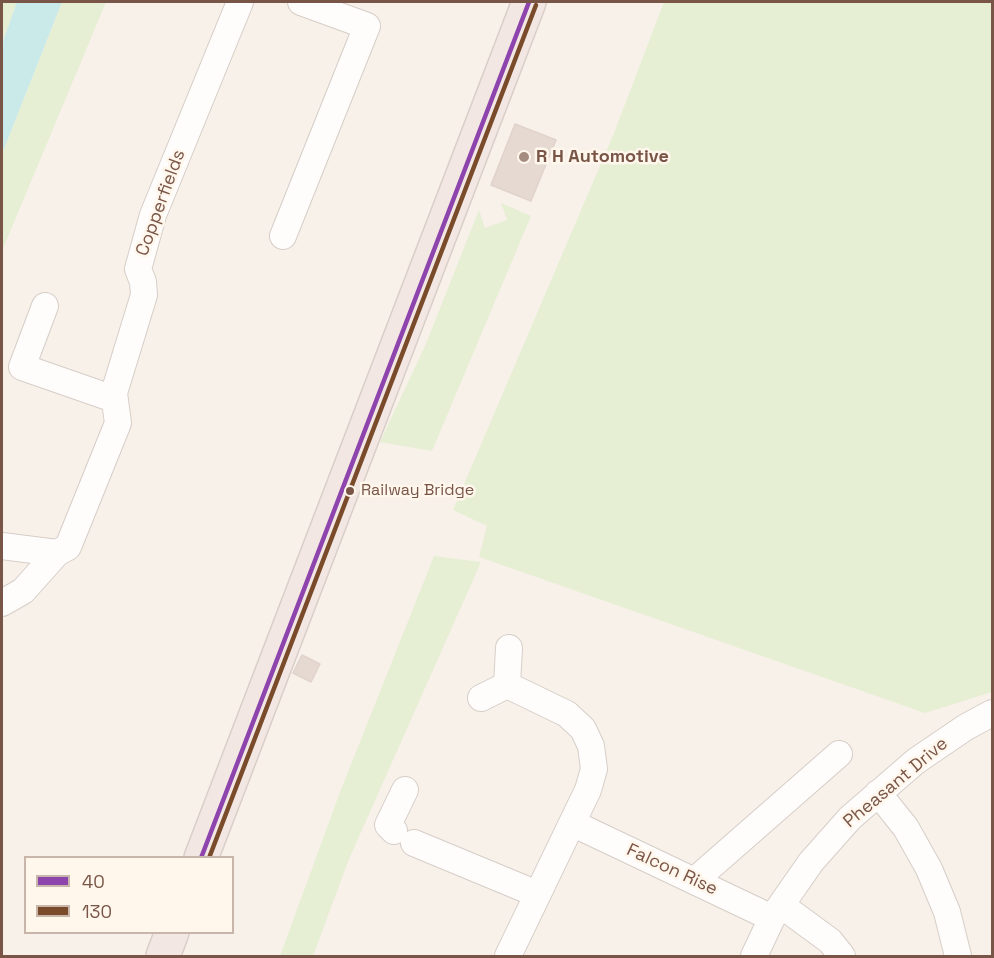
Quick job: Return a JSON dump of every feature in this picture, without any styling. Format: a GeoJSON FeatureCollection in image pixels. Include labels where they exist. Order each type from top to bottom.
{"type":"FeatureCollection","features":[{"type":"Feature","properties":{"kind":"highway"},"geometry":{"type":"LineString","coordinates":[[202,856],[529,2]]}},
{"type":"Feature","properties":{"kind":"highway"},"geometry":{"type":"LineString","coordinates":[[163,957],[172,934]]}},
{"type":"Feature","properties":{"kind":"street","name":"Copperfields"},"geometry":{"type":"LineString","coordinates":[[2,603],[23,591],[57,553],[68,547],[118,423],[114,393],[144,295],[143,282],[138,269],[153,215],[240,2]]}},
{"type":"Feature","properties":{"kind":"street"},"geometry":{"type":"LineString","coordinates":[[283,236],[367,26],[301,2]]}},
{"type":"Feature","properties":{"kind":"street"},"geometry":{"type":"LineString","coordinates":[[45,306],[22,367],[114,399]]}},
{"type":"Feature","properties":{"kind":"street"},"geometry":{"type":"LineString","coordinates":[[2,546],[57,553]]}},
{"type":"Feature","properties":{"kind":"street"},"geometry":{"type":"LineString","coordinates":[[507,685],[509,648]]}},
{"type":"Feature","properties":{"kind":"street"},"geometry":{"type":"LineString","coordinates":[[481,698],[507,685]]}},
{"type":"Feature","properties":{"kind":"street"},"geometry":{"type":"LineString","coordinates":[[507,685],[567,714],[583,729],[591,746],[594,769],[588,790],[508,957]]}},
{"type":"Feature","properties":{"kind":"street","name":"Pheasant Drive"},"geometry":{"type":"LineString","coordinates":[[753,957],[777,911],[812,862],[850,818],[939,744],[993,713]]}},
{"type":"Feature","properties":{"kind":"street"},"geometry":{"type":"LineString","coordinates":[[694,881],[839,754]]}},
{"type":"Feature","properties":{"kind":"street"},"geometry":{"type":"LineString","coordinates":[[405,790],[388,825],[415,842],[537,894]]}},
{"type":"Feature","properties":{"kind":"street"},"geometry":{"type":"LineString","coordinates":[[878,793],[906,828],[929,869],[947,912],[958,957]]}},
{"type":"Feature","properties":{"kind":"street","name":"Falcon Rise"},"geometry":{"type":"LineString","coordinates":[[572,823],[694,881],[777,911],[830,942],[842,957]]}},
{"type":"Feature","properties":{"kind":"green space"},"geometry":{"type":"Polygon","coordinates":[[[2,2],[17,2],[2,44],[2,2]]]}},
{"type":"Feature","properties":{"kind":"green space"},"geometry":{"type":"Polygon","coordinates":[[[62,2],[106,2],[2,251],[2,154],[62,2]]]}},
{"type":"Feature","properties":{"kind":"green space"},"geometry":{"type":"Polygon","coordinates":[[[664,2],[992,2],[992,692],[925,713],[479,557],[487,526],[453,510],[614,133],[664,2]]]}},
{"type":"Feature","properties":{"kind":"green space"},"geometry":{"type":"Polygon","coordinates":[[[501,203],[531,216],[432,451],[380,442],[425,346],[479,210],[485,228],[507,220],[501,203]]]}},
{"type":"Feature","properties":{"kind":"green space"},"geometry":{"type":"Polygon","coordinates":[[[434,556],[481,562],[349,859],[313,956],[280,956],[340,792],[434,556]]]}},
{"type":"Feature","properties":{"kind":"water"},"geometry":{"type":"Polygon","coordinates":[[[17,2],[62,2],[2,154],[2,44],[17,2]]]}},
{"type":"Feature","properties":{"kind":"building"},"geometry":{"type":"Polygon","coordinates":[[[515,124],[556,140],[531,201],[491,185],[515,124]]]}},
{"type":"Feature","properties":{"kind":"building"},"geometry":{"type":"Polygon","coordinates":[[[302,655],[320,664],[311,682],[293,673],[302,655]]]}},
{"type":"Feature","properties":{"kind":"transit line","name":"40"},"geometry":{"type":"LineString","coordinates":[[202,856],[529,2]]}},
{"type":"Feature","properties":{"kind":"transit line","name":"130"},"geometry":{"type":"LineString","coordinates":[[210,856],[536,5]]}},
{"type":"Feature","properties":{"kind":"place","name":"R H Automotive"},"geometry":{"type":"Point","coordinates":[524,157]}},
{"type":"Feature","properties":{"kind":"place","name":"Railway Bridge"},"geometry":{"type":"Point","coordinates":[350,491]}}]}
